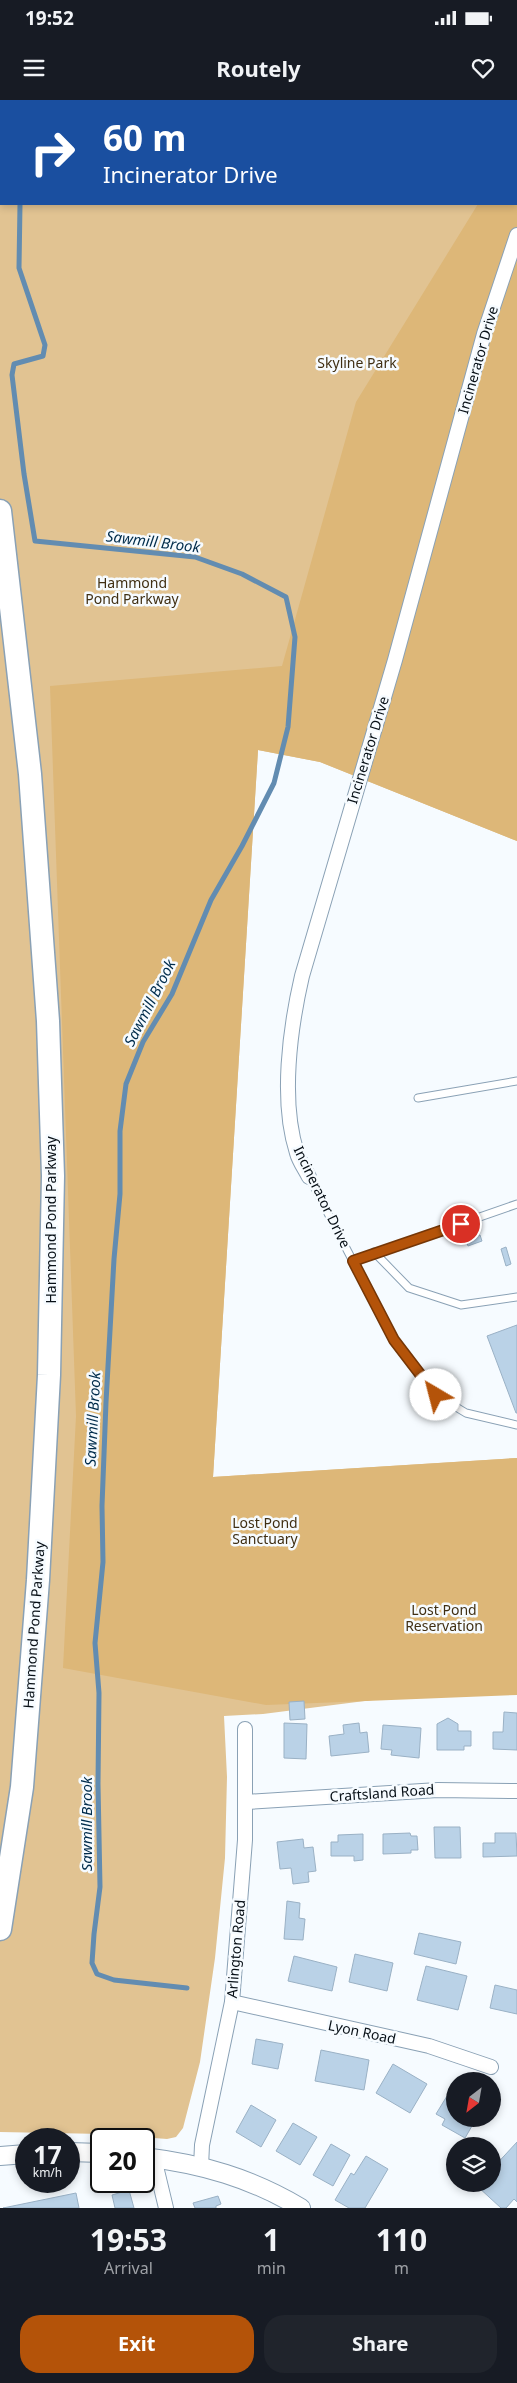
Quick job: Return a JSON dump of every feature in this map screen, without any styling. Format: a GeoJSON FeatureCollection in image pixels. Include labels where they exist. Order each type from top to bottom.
{"type":"FeatureCollection","features":[{"type":"Feature","properties":{"kind":"main road","name":"Hammond Pond Parkway"},"geometry":{"type":"LineString","coordinates":[[0,511],[30,774],[48,1021],[53,1176],[49,1374],[38,1589],[22,1787],[0,1929]]}},
{"type":"Feature","properties":{"kind":"street","name":"Incinerator Drive"},"geometry":{"type":"LineString","coordinates":[[309,1177],[297,1154],[293,1139],[289,1094],[292,1022],[298,992],[316,923],[395,660],[484,334],[517,235]]}},
{"type":"Feature","properties":{"kind":"street","name":"Arlington Road"},"geometry":{"type":"LineString","coordinates":[[201,2167],[202,2145],[232,2002],[246,1802],[245,1729]]}},
{"type":"Feature","properties":{"kind":"street","name":"Craftsland Road"},"geometry":{"type":"LineString","coordinates":[[246,1802],[438,1790],[517,1791]]}},
{"type":"Feature","properties":{"kind":"street","name":"Lyon Road"},"geometry":{"type":"LineString","coordinates":[[232,2002],[429,2046],[491,2067]]}},
{"type":"Feature","properties":{"kind":"street"},"geometry":{"type":"LineString","coordinates":[[0,2156],[15,2155]]}},
{"type":"Feature","properties":{"kind":"street"},"geometry":{"type":"LineString","coordinates":[[155,2159],[201,2167],[248,2180],[302,2208]]}},
{"type":"Feature","properties":{"kind":"street"},"geometry":{"type":"LineString","coordinates":[[155,2176],[166,2208]]}},
{"type":"Feature","properties":{"kind":"lane"},"geometry":{"type":"LineString","coordinates":[[418,1098],[517,1081]]}},
{"type":"Feature","properties":{"kind":"lane","name":"Incinerator Drive"},"geometry":{"type":"LineString","coordinates":[[309,1177],[394,1340],[436,1395],[466,1413],[517,1425]]}},
{"type":"Feature","properties":{"kind":"lane","name":"Incinerator Drive"},"geometry":{"type":"LineString","coordinates":[[353,1261],[374,1252],[517,1204]]}},
{"type":"Feature","properties":{"kind":"lane"},"geometry":{"type":"LineString","coordinates":[[374,1252],[409,1288],[461,1305],[517,1297]]}},
{"type":"Feature","properties":{"kind":"green space","name":"Hammond Pond Parkway"},"geometry":{"type":"Polygon","coordinates":[[[0,205],[517,205],[517,841],[320,762],[258,750],[213,1477],[517,1458],[482,1686],[263,1714],[224,1716],[227,1777],[225,1858],[215,1958],[200,2062],[183,2128],[176,2137],[167,2139],[155,2138],[155,2128],[90,2128],[90,2134],[80,2134],[80,2128],[15,2128],[15,2132],[0,2132],[0,205]]]}},
{"type":"Feature","properties":{"kind":"green space"},"geometry":{"type":"Polygon","coordinates":[[[477,205],[517,205],[517,841],[320,762],[258,750],[213,1477],[517,1458],[517,1695],[266,1705],[63,1668],[76,1416],[50,686],[282,666],[356,402],[477,205]]]}},
{"type":"Feature","properties":{"kind":"building"},"geometry":{"type":"Polygon","coordinates":[[[480,1235],[482,1241],[468,1246],[466,1240],[480,1235]]]}},
{"type":"Feature","properties":{"kind":"building"},"geometry":{"type":"Polygon","coordinates":[[[506,1247],[511,1264],[506,1266],[501,1249],[506,1247]]]}},
{"type":"Feature","properties":{"kind":"building"},"geometry":{"type":"Polygon","coordinates":[[[517,1325],[517,1413],[516,1413],[487,1336],[517,1325]]]}},
{"type":"Feature","properties":{"kind":"building"},"geometry":{"type":"Polygon","coordinates":[[[304,1701],[305,1719],[290,1720],[289,1702],[304,1701]]]}},
{"type":"Feature","properties":{"kind":"building"},"geometry":{"type":"Polygon","coordinates":[[[504,1712],[517,1713],[517,1750],[493,1749],[493,1732],[503,1732],[504,1712]]]}},
{"type":"Feature","properties":{"kind":"building"},"geometry":{"type":"Polygon","coordinates":[[[448,1718],[458,1724],[458,1731],[471,1731],[471,1746],[464,1746],[464,1750],[437,1750],[437,1724],[448,1718]]]}},
{"type":"Feature","properties":{"kind":"building"},"geometry":{"type":"Polygon","coordinates":[[[284,1723],[307,1724],[306,1759],[284,1758],[284,1723]]]}},
{"type":"Feature","properties":{"kind":"building"},"geometry":{"type":"Polygon","coordinates":[[[359,1723],[360,1733],[367,1732],[369,1752],[331,1756],[329,1736],[344,1734],[343,1725],[359,1723]]]}},
{"type":"Feature","properties":{"kind":"building"},"geometry":{"type":"Polygon","coordinates":[[[383,1725],[421,1728],[419,1758],[391,1755],[392,1750],[381,1749],[383,1725]]]}},
{"type":"Feature","properties":{"kind":"building"},"geometry":{"type":"Polygon","coordinates":[[[434,1827],[460,1827],[461,1858],[435,1858],[434,1827]]]}},
{"type":"Feature","properties":{"kind":"building"},"geometry":{"type":"Polygon","coordinates":[[[410,1833],[411,1836],[417,1836],[418,1850],[411,1850],[411,1853],[383,1854],[383,1834],[410,1833]]]}},
{"type":"Feature","properties":{"kind":"building"},"geometry":{"type":"Polygon","coordinates":[[[495,1833],[516,1833],[517,1856],[483,1857],[483,1843],[495,1843],[495,1833]]]}},
{"type":"Feature","properties":{"kind":"building"},"geometry":{"type":"Polygon","coordinates":[[[363,1834],[363,1860],[354,1861],[354,1856],[331,1856],[331,1842],[338,1842],[338,1835],[363,1834]]]}},
{"type":"Feature","properties":{"kind":"building"},"geometry":{"type":"Polygon","coordinates":[[[303,1839],[304,1848],[313,1847],[316,1871],[308,1872],[309,1882],[293,1884],[291,1868],[280,1869],[277,1842],[303,1839]]]}},
{"type":"Feature","properties":{"kind":"building"},"geometry":{"type":"Polygon","coordinates":[[[287,1901],[300,1903],[299,1918],[305,1919],[303,1940],[284,1939],[287,1901]]]}},
{"type":"Feature","properties":{"kind":"building"},"geometry":{"type":"Polygon","coordinates":[[[419,1933],[461,1942],[456,1964],[414,1954],[419,1933]]]}},
{"type":"Feature","properties":{"kind":"building"},"geometry":{"type":"Polygon","coordinates":[[[355,1954],[393,1963],[387,1991],[349,1982],[355,1954]]]}},
{"type":"Feature","properties":{"kind":"building"},"geometry":{"type":"Polygon","coordinates":[[[294,1956],[337,1967],[332,1991],[288,1981],[294,1956]]]}},
{"type":"Feature","properties":{"kind":"building"},"geometry":{"type":"Polygon","coordinates":[[[426,1966],[467,1976],[458,2010],[417,2000],[426,1966]]]}},
{"type":"Feature","properties":{"kind":"building"},"geometry":{"type":"Polygon","coordinates":[[[495,1985],[517,1990],[517,2014],[490,2008],[495,1985]]]}},
{"type":"Feature","properties":{"kind":"building"},"geometry":{"type":"Polygon","coordinates":[[[256,2039],[283,2044],[278,2069],[252,2064],[256,2039]]]}},
{"type":"Feature","properties":{"kind":"building"},"geometry":{"type":"Polygon","coordinates":[[[321,2050],[369,2060],[364,2090],[315,2081],[321,2050]]]}},
{"type":"Feature","properties":{"kind":"building"},"geometry":{"type":"Polygon","coordinates":[[[393,2064],[427,2084],[410,2113],[376,2093],[393,2064]]]}},
{"type":"Feature","properties":{"kind":"building"},"geometry":{"type":"Polygon","coordinates":[[[446,2098],[446,2127],[442,2125],[445,2119],[436,2114],[446,2098]]]}},
{"type":"Feature","properties":{"kind":"building"},"geometry":{"type":"Polygon","coordinates":[[[251,2105],[276,2120],[261,2147],[236,2132],[251,2105]]]}},
{"type":"Feature","properties":{"kind":"building"},"geometry":{"type":"Polygon","coordinates":[[[293,2123],[317,2137],[300,2165],[276,2151],[293,2123]]]}},
{"type":"Feature","properties":{"kind":"building"},"geometry":{"type":"Polygon","coordinates":[[[447,2128],[471,2128],[466,2137],[447,2128]]]}},
{"type":"Feature","properties":{"kind":"building"},"geometry":{"type":"Polygon","coordinates":[[[517,2142],[517,2202],[514,2199],[506,2208],[501,2208],[484,2192],[501,2192],[501,2159],[517,2142]]]}},
{"type":"Feature","properties":{"kind":"building"},"geometry":{"type":"Polygon","coordinates":[[[331,2144],[350,2155],[333,2186],[313,2175],[331,2144]]]}},
{"type":"Feature","properties":{"kind":"building"},"geometry":{"type":"Polygon","coordinates":[[[366,2156],[388,2169],[365,2208],[349,2208],[335,2200],[351,2173],[354,2175],[366,2156]]]}},
{"type":"Feature","properties":{"kind":"building"},"geometry":{"type":"Polygon","coordinates":[[[76,2193],[79,2208],[3,2208],[76,2193]]]}},
{"type":"Feature","properties":{"kind":"building"},"geometry":{"type":"Polygon","coordinates":[[[130,2193],[134,2208],[115,2208],[112,2195],[130,2193]]]}},
{"type":"Feature","properties":{"kind":"building"},"geometry":{"type":"Polygon","coordinates":[[[218,2196],[221,2204],[216,2206],[216,2208],[195,2208],[193,2203],[218,2196]]]}},
{"type":"Feature","properties":{"kind":"waterway","name":"Sawmill Brook"},"geometry":{"type":"LineString","coordinates":[[20,205],[19,268],[45,345],[43,356],[14,364],[12,375],[24,474],[35,541],[195,557],[242,574],[286,597],[295,637],[288,727],[274,783],[242,846],[211,900],[172,994],[143,1042],[126,1084],[120,1131],[120,1194],[114,1259],[106,1402],[102,1506],[103,1562],[95,1643],[99,1693],[100,1887],[92,1963],[97,1974],[114,1980],[187,1988]]}},
{"type":"Feature","properties":{"kind":"route"},"geometry":{"type":"LineString","coordinates":[[436,1395],[394,1340],[353,1261],[374,1252],[461,1224]]}},
{"type":"Feature","properties":{"kind":"park label","name":"Skyline Park"},"geometry":{"type":"Point","coordinates":[357,363]}},
{"type":"Feature","properties":{"kind":"park label","name":"Lost Pond Sanctuary"},"geometry":{"type":"Point","coordinates":[265,1532]}},
{"type":"Feature","properties":{"kind":"park label","name":"Lost Pond Reservation"},"geometry":{"type":"Point","coordinates":[444,1618]}}]}
